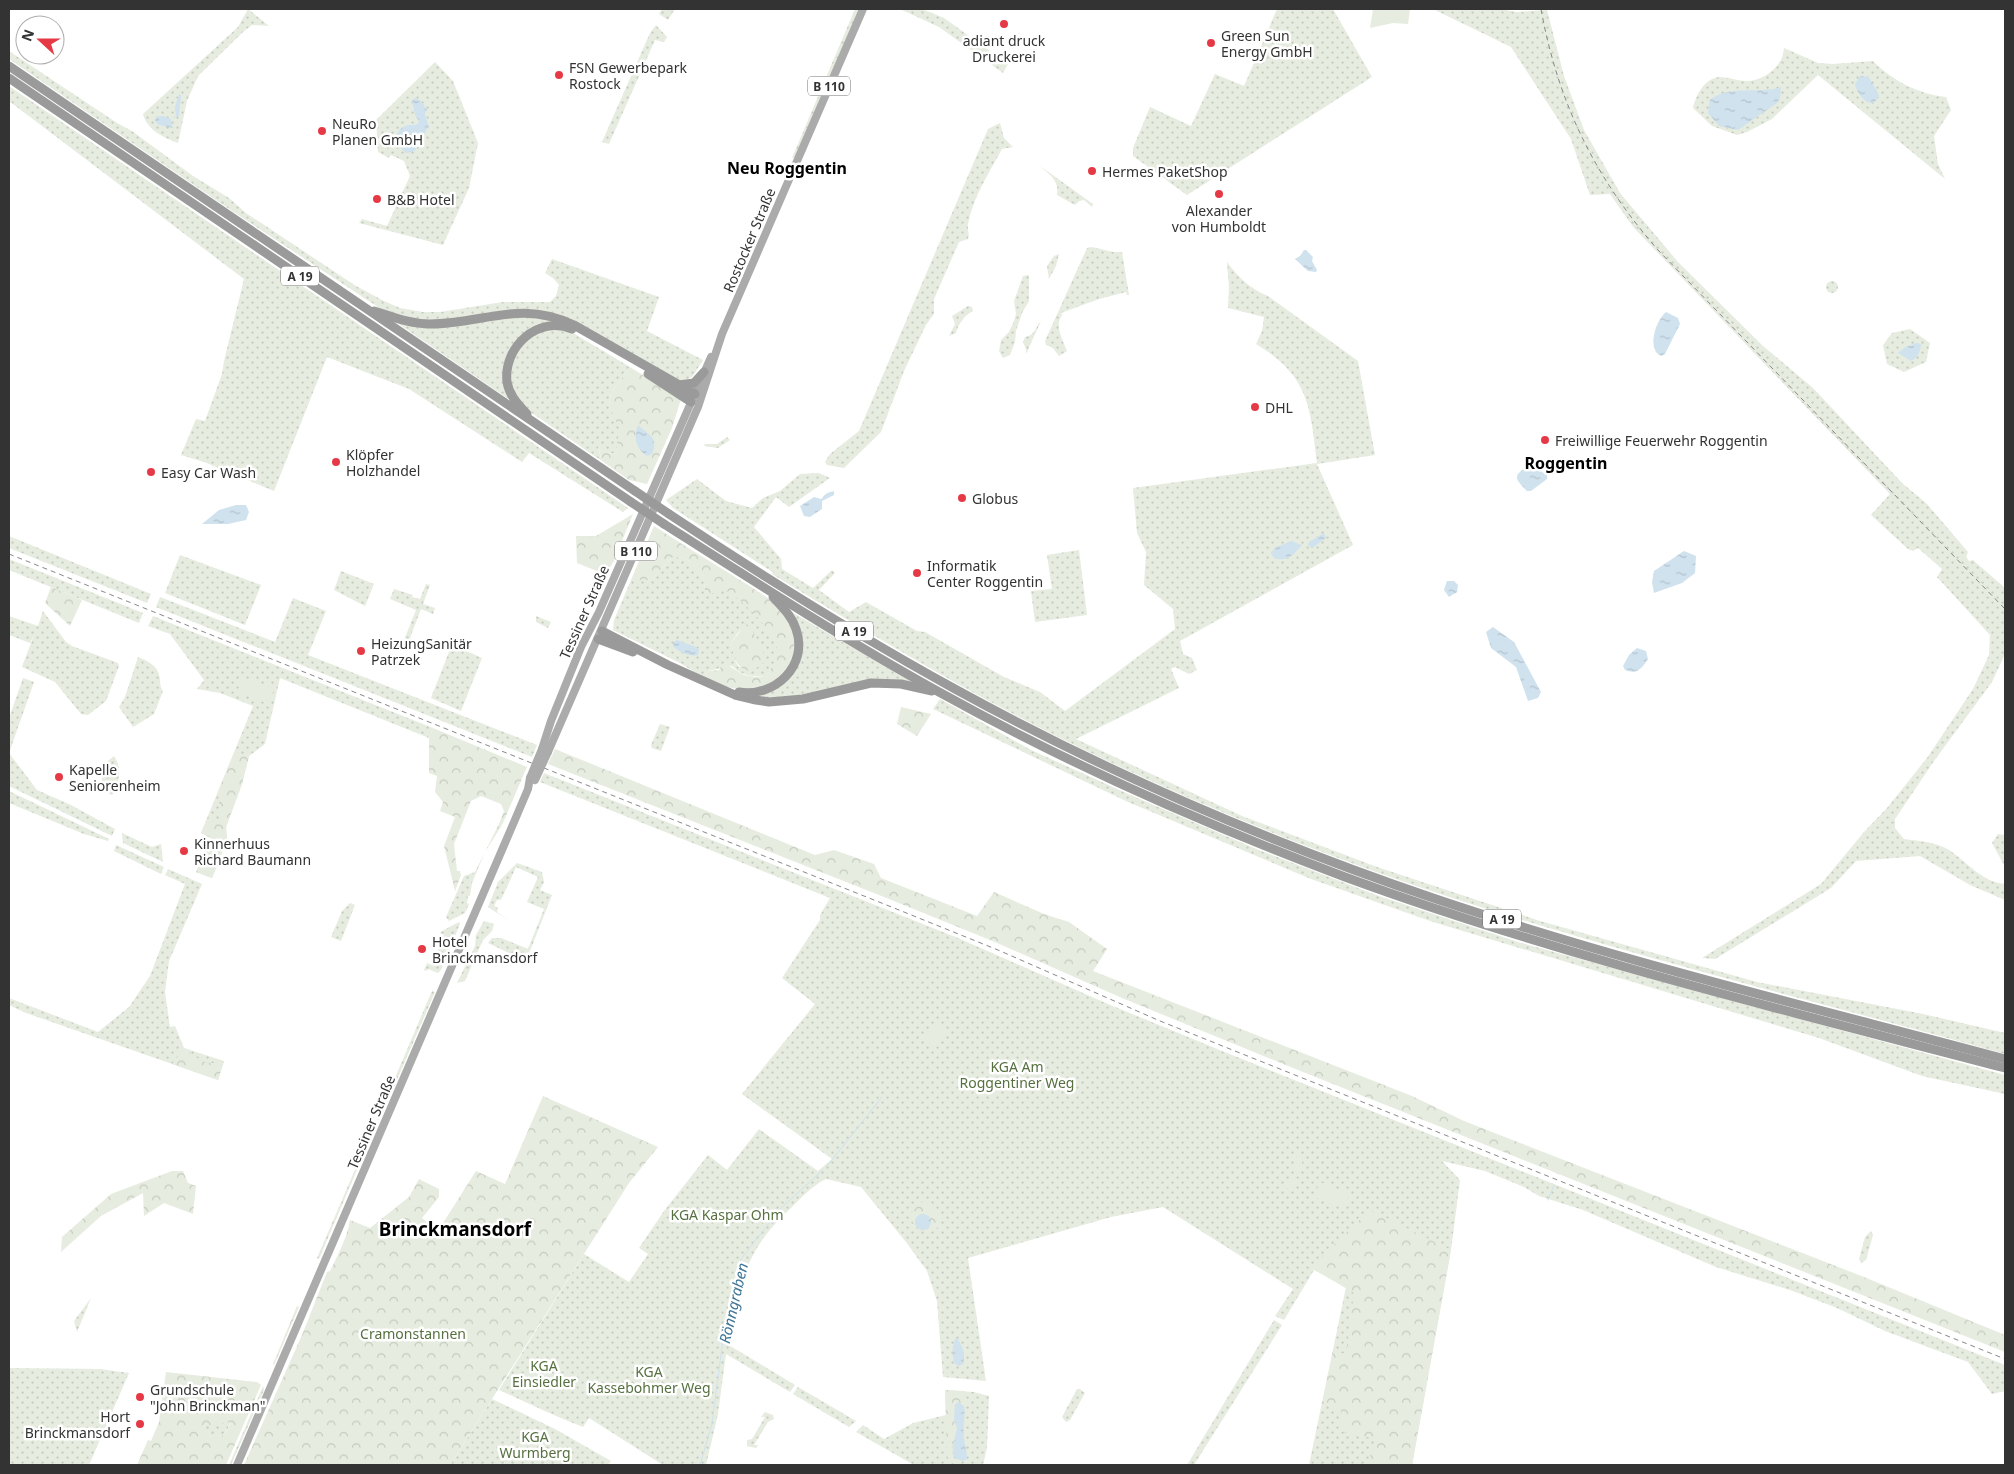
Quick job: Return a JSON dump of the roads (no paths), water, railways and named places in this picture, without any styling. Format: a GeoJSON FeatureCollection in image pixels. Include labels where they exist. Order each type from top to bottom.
{"type":"FeatureCollection","features":[{"type":"Feature","properties":{"kind":"highway","name":"A 19"},"geometry":{"type":"LineString","coordinates":[[9,66],[635,492],[820,611],[956,690],[1120,772],[1258,832],[1437,899],[1530,928],[1745,989],[2005,1059]]}},
{"type":"Feature","properties":{"kind":"highway","name":"A 19"},"geometry":{"type":"LineString","coordinates":[[9,78],[664,524],[767,590],[940,692],[1062,755],[1170,806],[1354,880],[1518,935],[1622,966],[2005,1068]]}},
{"type":"Feature","properties":{"kind":"highway"},"geometry":{"type":"LineString","coordinates":[[364,308],[408,322],[429,324],[518,312],[554,317],[574,325],[678,385],[697,401]]}},
{"type":"Feature","properties":{"kind":"highway"},"geometry":{"type":"LineString","coordinates":[[535,424],[510,393],[507,383],[507,366],[514,350],[524,337],[532,332],[548,327],[568,327],[574,329],[697,401]]}},
{"type":"Feature","properties":{"kind":"highway"},"geometry":{"type":"LineString","coordinates":[[678,385],[684,386],[694,383],[704,372]]}},
{"type":"Feature","properties":{"kind":"highway"},"geometry":{"type":"LineString","coordinates":[[720,688],[743,693],[765,690],[784,679],[796,662],[799,642],[796,627],[787,612],[767,590]]}},
{"type":"Feature","properties":{"kind":"highway"},"geometry":{"type":"LineString","coordinates":[[600,635],[735,695],[769,702],[803,699],[871,683],[901,684],[940,692]]}},
{"type":"Feature","properties":{"kind":"main road","name":"Rostocker Straße"},"geometry":{"type":"LineString","coordinates":[[697,401],[704,372],[719,345],[863,9]]}},
{"type":"Feature","properties":{"kind":"main road","name":"Rostocker Straße"},"geometry":{"type":"LineString","coordinates":[[697,401],[718,352],[719,345]]}},
{"type":"Feature","properties":{"kind":"main road","name":"Tessiner Straße"},"geometry":{"type":"LineString","coordinates":[[545,750],[551,721],[587,634],[593,626],[697,401]]}},
{"type":"Feature","properties":{"kind":"main road","name":"Tessiner Straße"},"geometry":{"type":"LineString","coordinates":[[237,1465],[532,779],[600,635],[697,401]]}},
{"type":"Feature","properties":{"kind":"main road"},"geometry":{"type":"LineString","coordinates":[[593,626],[600,635]]}},
{"type":"Feature","properties":{"kind":"main road"},"geometry":{"type":"LineString","coordinates":[[587,634],[600,635]]}},
{"type":"Feature","properties":{"kind":"water"},"geometry":{"type":"Polygon","coordinates":[[[1860,76],[1869,77],[1879,96],[1876,101],[1868,102],[1861,97],[1855,84],[1860,76]]]}},
{"type":"Feature","properties":{"kind":"water"},"geometry":{"type":"Polygon","coordinates":[[[1781,87],[1780,99],[1777,103],[1738,130],[1719,126],[1708,113],[1710,100],[1726,92],[1781,87]]]}},
{"type":"Feature","properties":{"kind":"water"},"geometry":{"type":"Polygon","coordinates":[[[179,94],[181,95],[179,116],[171,119],[176,116],[175,107],[179,94]]]}},
{"type":"Feature","properties":{"kind":"water"},"geometry":{"type":"Polygon","coordinates":[[[415,98],[421,101],[427,110],[425,114],[429,126],[415,151],[406,153],[395,142],[399,130],[408,125],[417,124],[419,121],[415,115],[412,101],[415,98]]]}},
{"type":"Feature","properties":{"kind":"water"},"geometry":{"type":"Polygon","coordinates":[[[163,116],[171,119],[173,128],[159,125],[155,121],[156,117],[163,116]]]}},
{"type":"Feature","properties":{"kind":"water"},"geometry":{"type":"Polygon","coordinates":[[[1304,250],[1313,257],[1312,261],[1317,270],[1316,272],[1308,271],[1295,259],[1304,250]]]}},
{"type":"Feature","properties":{"kind":"water"},"geometry":{"type":"Polygon","coordinates":[[[1666,312],[1678,318],[1680,324],[1665,354],[1661,356],[1656,352],[1653,341],[1659,321],[1666,312]]]}},
{"type":"Feature","properties":{"kind":"water"},"geometry":{"type":"Polygon","coordinates":[[[1916,343],[1921,344],[1920,350],[1911,361],[1898,353],[1904,348],[1916,343]]]}},
{"type":"Feature","properties":{"kind":"water"},"geometry":{"type":"Polygon","coordinates":[[[638,425],[654,440],[652,454],[647,456],[640,450],[636,442],[638,425]]]}},
{"type":"Feature","properties":{"kind":"water"},"geometry":{"type":"Polygon","coordinates":[[[1531,465],[1547,475],[1547,479],[1531,491],[1527,491],[1517,477],[1521,471],[1531,465]]]}},
{"type":"Feature","properties":{"kind":"water"},"geometry":{"type":"Polygon","coordinates":[[[834,491],[834,495],[822,501],[822,509],[810,517],[804,516],[800,506],[814,497],[821,499],[827,493],[834,491]]]}},
{"type":"Feature","properties":{"kind":"water"},"geometry":{"type":"Polygon","coordinates":[[[236,505],[246,505],[249,512],[246,520],[228,524],[202,524],[219,510],[236,505]]]}},
{"type":"Feature","properties":{"kind":"water"},"geometry":{"type":"Polygon","coordinates":[[[1324,533],[1326,538],[1312,548],[1308,545],[1309,542],[1324,533]]]}},
{"type":"Feature","properties":{"kind":"water"},"geometry":{"type":"Polygon","coordinates":[[[1291,541],[1302,545],[1286,558],[1274,558],[1271,553],[1275,548],[1291,541]]]}},
{"type":"Feature","properties":{"kind":"water"},"geometry":{"type":"Polygon","coordinates":[[[1684,551],[1696,556],[1695,573],[1682,583],[1654,593],[1652,582],[1654,571],[1684,551]]]}},
{"type":"Feature","properties":{"kind":"water"},"geometry":{"type":"Polygon","coordinates":[[[1447,581],[1454,581],[1458,585],[1457,592],[1449,597],[1444,590],[1447,581]]]}},
{"type":"Feature","properties":{"kind":"water"},"geometry":{"type":"Polygon","coordinates":[[[1493,627],[1514,642],[1541,692],[1538,698],[1528,701],[1516,667],[1491,648],[1486,632],[1493,627]]]}},
{"type":"Feature","properties":{"kind":"water"},"geometry":{"type":"Polygon","coordinates":[[[677,640],[696,647],[699,650],[698,655],[684,654],[678,650],[673,646],[677,640]]]}},
{"type":"Feature","properties":{"kind":"water"},"geometry":{"type":"Polygon","coordinates":[[[1637,648],[1646,651],[1648,659],[1636,671],[1625,670],[1623,666],[1629,655],[1637,648]]]}},
{"type":"Feature","properties":{"kind":"water"},"geometry":{"type":"Polygon","coordinates":[[[923,1214],[929,1216],[931,1222],[929,1228],[923,1230],[917,1228],[915,1222],[917,1216],[923,1214]]]}},
{"type":"Feature","properties":{"kind":"water"},"geometry":{"type":"Polygon","coordinates":[[[956,1337],[964,1353],[963,1364],[959,1366],[954,1363],[953,1356],[956,1337]]]}},
{"type":"Feature","properties":{"kind":"water"},"geometry":{"type":"Polygon","coordinates":[[[958,1402],[964,1406],[964,1435],[967,1459],[963,1461],[954,1458],[953,1454],[957,1428],[954,1420],[955,1405],[958,1402]]]}},
{"type":"Feature","properties":{"kind":"waterway","name":"Rönngraben"},"geometry":{"type":"LineString","coordinates":[[827,1166],[882,1097]]}},
{"type":"Feature","properties":{"kind":"waterway","name":"Rönngraben"},"geometry":{"type":"LineString","coordinates":[[700,1465],[712,1424],[722,1347],[741,1259],[780,1209],[823,1170]]}},
{"type":"Feature","properties":{"kind":"waterway"},"geometry":{"type":"LineString","coordinates":[[1548,1200],[1554,1185]]}},
{"type":"Feature","properties":{"kind":"railway"},"geometry":{"type":"LineString","coordinates":[[1541,9],[1548,43],[1558,76],[1582,138],[1598,167],[1636,223],[1658,250],[2005,609]]}},
{"type":"Feature","properties":{"kind":"railway"},"geometry":{"type":"LineString","coordinates":[[9,554],[899,910],[998,950],[1160,1021],[2005,1359]]}},
{"type":"Feature","properties":{"kind":"place","name":"adiant druck Druckerei"},"geometry":{"type":"Point","coordinates":[1004,24]}},
{"type":"Feature","properties":{"kind":"place","name":"Green Sun Energy GmbH"},"geometry":{"type":"Point","coordinates":[1211,43]}},
{"type":"Feature","properties":{"kind":"place","name":"FSN Gewerbepark Rostock"},"geometry":{"type":"Point","coordinates":[559,75]}},
{"type":"Feature","properties":{"kind":"place","name":"NeuRo Planen GmbH"},"geometry":{"type":"Point","coordinates":[322,131]}},
{"type":"Feature","properties":{"kind":"place","name":"Hermes PaketShop"},"geometry":{"type":"Point","coordinates":[1092,171]}},
{"type":"Feature","properties":{"kind":"place","name":"Alexander von Humboldt"},"geometry":{"type":"Point","coordinates":[1219,194]}},
{"type":"Feature","properties":{"kind":"place","name":"B&B Hotel"},"geometry":{"type":"Point","coordinates":[377,199]}},
{"type":"Feature","properties":{"kind":"place","name":"DHL"},"geometry":{"type":"Point","coordinates":[1255,407]}},
{"type":"Feature","properties":{"kind":"place","name":"Freiwillige Feuerwehr Roggentin"},"geometry":{"type":"Point","coordinates":[1545,440]}},
{"type":"Feature","properties":{"kind":"place","name":"Klöpfer Holzhandel"},"geometry":{"type":"Point","coordinates":[336,462]}},
{"type":"Feature","properties":{"kind":"place","name":"Easy Car Wash"},"geometry":{"type":"Point","coordinates":[151,472]}},
{"type":"Feature","properties":{"kind":"place","name":"Globus"},"geometry":{"type":"Point","coordinates":[962,498]}},
{"type":"Feature","properties":{"kind":"place","name":"Informatik Center Roggentin"},"geometry":{"type":"Point","coordinates":[917,573]}},
{"type":"Feature","properties":{"kind":"place","name":"HeizungSanitär Patrzek"},"geometry":{"type":"Point","coordinates":[361,651]}},
{"type":"Feature","properties":{"kind":"place","name":"Kapelle Seniorenheim"},"geometry":{"type":"Point","coordinates":[59,777]}},
{"type":"Feature","properties":{"kind":"place","name":"Kinnerhuus Richard Baumann"},"geometry":{"type":"Point","coordinates":[184,851]}},
{"type":"Feature","properties":{"kind":"place","name":"Hotel Brinckmansdorf"},"geometry":{"type":"Point","coordinates":[422,949]}},
{"type":"Feature","properties":{"kind":"place","name":"Grundschule \"John Brinckman\""},"geometry":{"type":"Point","coordinates":[140,1397]}},
{"type":"Feature","properties":{"kind":"place","name":"Hort Brinckmansdorf"},"geometry":{"type":"Point","coordinates":[140,1424]}},
{"type":"Feature","properties":{"kind":"district","name":"Neu Roggentin"},"geometry":{"type":"Point","coordinates":[787,168]}},
{"type":"Feature","properties":{"kind":"district","name":"Roggentin"},"geometry":{"type":"Point","coordinates":[1566,463]}},
{"type":"Feature","properties":{"kind":"district","name":"Brinckmansdorf"},"geometry":{"type":"Point","coordinates":[455,1229]}},
{"type":"Feature","properties":{"kind":"park label","name":"KGA Am Roggentiner Weg"},"geometry":{"type":"Point","coordinates":[1017,1074]}},
{"type":"Feature","properties":{"kind":"park label","name":"KGA Kaspar Ohm"},"geometry":{"type":"Point","coordinates":[727,1214]}},
{"type":"Feature","properties":{"kind":"park label","name":"Cramonstannen"},"geometry":{"type":"Point","coordinates":[413,1333]}},
{"type":"Feature","properties":{"kind":"park label","name":"KGA Einsiedler"},"geometry":{"type":"Point","coordinates":[544,1374]}},
{"type":"Feature","properties":{"kind":"park label","name":"KGA Kassebohmer Weg"},"geometry":{"type":"Point","coordinates":[649,1379]}},
{"type":"Feature","properties":{"kind":"park label","name":"KGA Wurmberg"},"geometry":{"type":"Point","coordinates":[535,1444]}}]}
